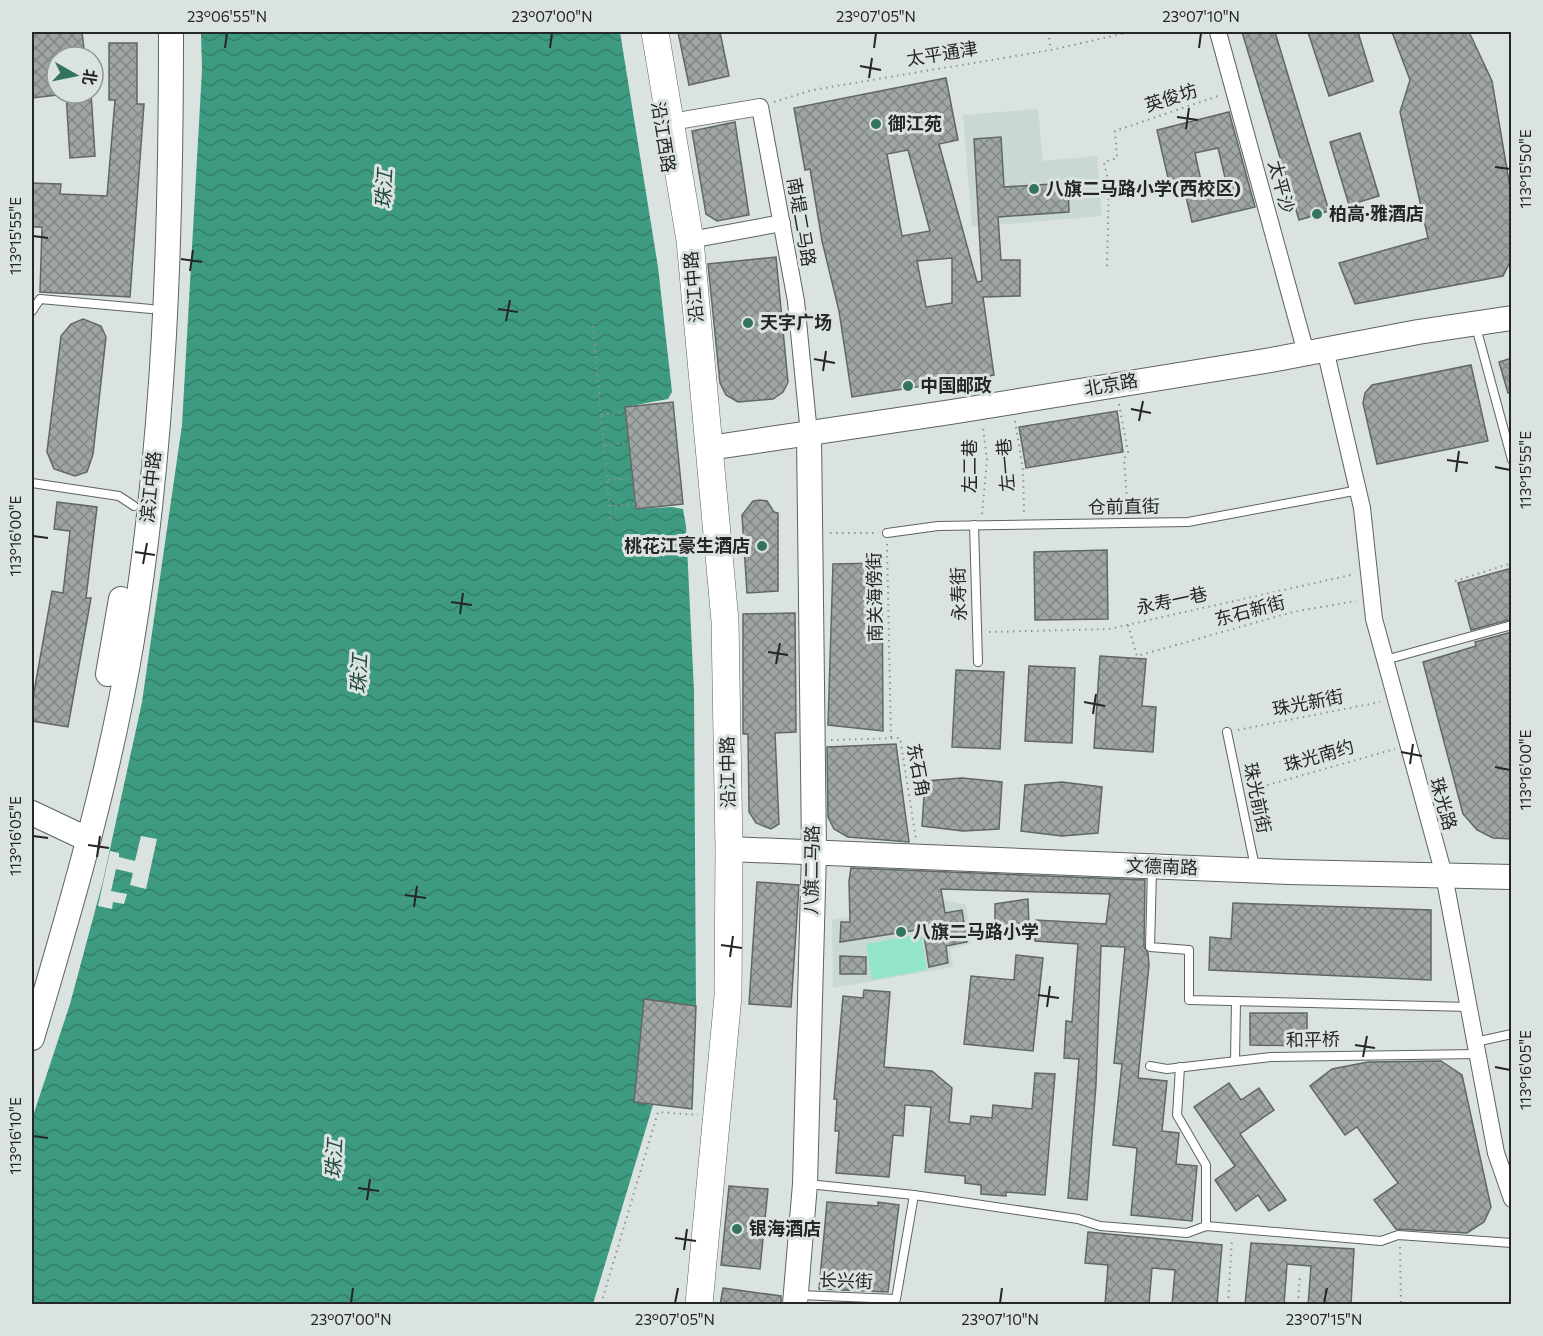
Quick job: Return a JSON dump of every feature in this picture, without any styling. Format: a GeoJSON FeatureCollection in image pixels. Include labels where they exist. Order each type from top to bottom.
{"type":"FeatureCollection","features":[{"type":"Feature","properties":{"kind":"main road","name":"滨江中路"},"geometry":{"type":"LineString","coordinates":[[32,1038],[80,836],[111,660],[134,506],[152,309],[155,32]]}},
{"type":"Feature","properties":{"kind":"main road","name":"滨江中路"},"geometry":{"type":"LineString","coordinates":[[32,987],[108,757],[132,642],[155,452],[167,309],[171,32]]}},
{"type":"Feature","properties":{"kind":"main road","name":"沿江西路"},"geometry":{"type":"LineString","coordinates":[[646,32],[684,241]]}},
{"type":"Feature","properties":{"kind":"main road","name":"沿江西路"},"geometry":{"type":"LineString","coordinates":[[655,32],[671,122],[684,241]]}},
{"type":"Feature","properties":{"kind":"main road","name":"沿江中路"},"geometry":{"type":"LineString","coordinates":[[684,241],[709,448],[725,621],[729,860],[728,996],[699,1305]]}},
{"type":"Feature","properties":{"kind":"main road","name":"北京路"},"geometry":{"type":"LineString","coordinates":[[709,448],[1012,402],[1512,318]]}},
{"type":"Feature","properties":{"kind":"main road","name":"八旗二马路"},"geometry":{"type":"LineString","coordinates":[[795,1300],[805,1184],[814,852],[809,434]]}},
{"type":"Feature","properties":{"kind":"main road"},"geometry":{"type":"LineString","coordinates":[[32,813],[80,836]]}},
{"type":"Feature","properties":{"kind":"main road","name":"文德南路"},"geometry":{"type":"LineString","coordinates":[[729,860],[814,852],[1256,871],[1512,877]]}},
{"type":"Feature","properties":{"kind":"street","name":"太平沙"},"geometry":{"type":"LineString","coordinates":[[1218,32],[1315,351]]}},
{"type":"Feature","properties":{"kind":"street"},"geometry":{"type":"LineString","coordinates":[[671,122],[760,107]]}},
{"type":"Feature","properties":{"kind":"street","name":"南堤二马路"},"geometry":{"type":"LineString","coordinates":[[760,107],[796,301],[809,434]]}},
{"type":"Feature","properties":{"kind":"street"},"geometry":{"type":"LineString","coordinates":[[684,241],[782,223]]}},
{"type":"Feature","properties":{"kind":"street","name":"珠光路"},"geometry":{"type":"LineString","coordinates":[[1315,351],[1359,490],[1371,598],[1384,660],[1406,746],[1444,875],[1496,1153],[1512,1199]]}},
{"type":"Feature","properties":{"kind":"lane"},"geometry":{"type":"LineString","coordinates":[[32,311],[40,299],[152,309]]}},
{"type":"Feature","properties":{"kind":"lane"},"geometry":{"type":"LineString","coordinates":[[1475,324],[1512,460]]}},
{"type":"Feature","properties":{"kind":"lane"},"geometry":{"type":"LineString","coordinates":[[32,483],[119,496],[134,506]]}},
{"type":"Feature","properties":{"kind":"lane","name":"仓前直街"},"geometry":{"type":"LineString","coordinates":[[887,532],[938,526],[1188,522],[1359,490]]}},
{"type":"Feature","properties":{"kind":"lane","name":"永寿街"},"geometry":{"type":"LineString","coordinates":[[977,525],[978,662]]}},
{"type":"Feature","properties":{"kind":"lane"},"geometry":{"type":"LineString","coordinates":[[1384,660],[1512,625]]}},
{"type":"Feature","properties":{"kind":"lane","name":"珠光前街"},"geometry":{"type":"LineString","coordinates":[[1227,732],[1256,871]]}},
{"type":"Feature","properties":{"kind":"lane"},"geometry":{"type":"LineString","coordinates":[[1153,867],[1150,947],[1189,950],[1189,1000],[1468,1007]]}},
{"type":"Feature","properties":{"kind":"lane"},"geometry":{"type":"LineString","coordinates":[[1235,1061],[1236,1001]]}},
{"type":"Feature","properties":{"kind":"lane","name":"和平桥"},"geometry":{"type":"LineString","coordinates":[[1150,1066],[1180,1067],[1271,1057],[1476,1048],[1512,1034]]}},
{"type":"Feature","properties":{"kind":"lane"},"geometry":{"type":"LineString","coordinates":[[1180,1067],[1177,1115],[1206,1165],[1206,1226]]}},
{"type":"Feature","properties":{"kind":"lane"},"geometry":{"type":"LineString","coordinates":[[805,1184],[914,1195],[1078,1219],[1100,1226],[1187,1233],[1206,1226],[1382,1241],[1398,1235],[1512,1243]]}},
{"type":"Feature","properties":{"kind":"lane","name":"长兴街"},"geometry":{"type":"LineString","coordinates":[[795,1300],[896,1299],[914,1195]]}},
{"type":"Feature","properties":{"kind":"path"},"geometry":{"type":"LineString","coordinates":[[1048,32],[1052,50]]}},
{"type":"Feature","properties":{"kind":"path","name":"太平通津"},"geometry":{"type":"LineString","coordinates":[[760,107],[812,90],[1052,50],[1130,32]]}},
{"type":"Feature","properties":{"kind":"path","name":"英俊坊"},"geometry":{"type":"LineString","coordinates":[[1107,266],[1109,185],[1104,162],[1117,158],[1115,131],[1235,91]]}},
{"type":"Feature","properties":{"kind":"path"},"geometry":{"type":"LineString","coordinates":[[592,326],[611,524]]}},
{"type":"Feature","properties":{"kind":"path"},"geometry":{"type":"LineString","coordinates":[[1115,384],[1128,452],[1124,459],[1129,524]]}},
{"type":"Feature","properties":{"kind":"path","name":"左一巷"},"geometry":{"type":"LineString","coordinates":[[1012,402],[1023,470],[1024,525]]}},
{"type":"Feature","properties":{"kind":"path","name":"左二巷"},"geometry":{"type":"LineString","coordinates":[[977,525],[987,460],[981,407]]}},
{"type":"Feature","properties":{"kind":"path"},"geometry":{"type":"LineString","coordinates":[[601,415],[625,412]]}},
{"type":"Feature","properties":{"kind":"path"},"geometry":{"type":"LineString","coordinates":[[604,446],[629,443]]}},
{"type":"Feature","properties":{"kind":"path"},"geometry":{"type":"LineString","coordinates":[[607,481],[632,478]]}},
{"type":"Feature","properties":{"kind":"path"},"geometry":{"type":"LineString","coordinates":[[609,506],[635,504]]}},
{"type":"Feature","properties":{"kind":"path","name":"南关海傍街"},"geometry":{"type":"LineString","coordinates":[[809,533],[887,532],[891,738]]}},
{"type":"Feature","properties":{"kind":"path"},"geometry":{"type":"LineString","coordinates":[[1455,581],[1512,563]]}},
{"type":"Feature","properties":{"kind":"path","name":"永寿一巷"},"geometry":{"type":"LineString","coordinates":[[977,632],[1109,629],[1368,571]]}},
{"type":"Feature","properties":{"kind":"path","name":"东石新街"},"geometry":{"type":"LineString","coordinates":[[1128,625],[1137,656],[1293,612],[1371,598]]}},
{"type":"Feature","properties":{"kind":"path","name":"珠光新街"},"geometry":{"type":"LineString","coordinates":[[1227,732],[1395,699]]}},
{"type":"Feature","properties":{"kind":"path","name":"东石角"},"geometry":{"type":"LineString","coordinates":[[812,741],[900,738],[918,857]]}},
{"type":"Feature","properties":{"kind":"path","name":"珠光南约"},"geometry":{"type":"LineString","coordinates":[[1239,793],[1406,746]]}},
{"type":"Feature","properties":{"kind":"path"},"geometry":{"type":"LineString","coordinates":[[601,1305],[658,1112],[717,1116]]}},
{"type":"Feature","properties":{"kind":"path"},"geometry":{"type":"LineString","coordinates":[[1228,1305],[1233,1228]]}},
{"type":"Feature","properties":{"kind":"path"},"geometry":{"type":"LineString","coordinates":[[1382,1241],[1400,1245],[1401,1305]]}},
{"type":"Feature","properties":{"kind":"path"},"geometry":{"type":"LineString","coordinates":[[1298,1305],[1300,1274]]}},
{"type":"Feature","properties":{"kind":"shaded area","name":"八旗二马路小学(西校区)"},"geometry":{"type":"Polygon","coordinates":[[[1038,109],[1043,161],[1097,156],[1102,216],[972,227],[963,115],[1038,109]]]}},
{"type":"Feature","properties":{"kind":"shaded area","name":"八旗二马路小学"},"geometry":{"type":"Polygon","coordinates":[[[944,900],[966,905],[971,944],[950,949],[953,967],[833,988],[832,920],[944,900]]]}},
{"type":"Feature","properties":{"kind":"shaded area"},"geometry":{"type":"Polygon","coordinates":[[[921,934],[927,970],[872,980],[866,944],[921,934]]]}},
{"type":"Feature","properties":{"kind":"water","name":"珠江"},"geometry":{"type":"Polygon","coordinates":[[[201,32],[620,32],[658,267],[672,392],[668,399],[625,407],[635,504],[637,509],[672,507],[683,509],[686,526],[694,691],[696,1006],[645,999],[634,1102],[653,1105],[593,1304],[32,1304],[32,1119],[70,1004],[103,881],[142,702],[182,425],[202,70],[201,32]]]}},
{"type":"Feature","properties":{"kind":"pier"},"geometry":{"type":"Polygon","coordinates":[[[141,836],[157,839],[146,889],[130,885],[133,873],[116,869],[111,891],[127,894],[124,904],[113,902],[112,909],[98,906],[110,851],[119,853],[119,857],[135,861],[141,836]]]}},
{"type":"Feature","properties":{"kind":"building"},"geometry":{"type":"Polygon","coordinates":[[[32,32],[82,32],[84,45],[45,45],[45,96],[32,98],[32,32]]]}},
{"type":"Feature","properties":{"kind":"building"},"geometry":{"type":"Polygon","coordinates":[[[678,32],[720,32],[729,76],[689,85],[678,32]]]}},
{"type":"Feature","properties":{"kind":"building"},"geometry":{"type":"Polygon","coordinates":[[[1242,32],[1275,32],[1329,211],[1299,220],[1242,32]]]}},
{"type":"Feature","properties":{"kind":"building"},"geometry":{"type":"Polygon","coordinates":[[[1308,32],[1358,32],[1373,81],[1329,96],[1308,32]]]}},
{"type":"Feature","properties":{"kind":"building"},"geometry":{"type":"Polygon","coordinates":[[[1392,32],[1469,32],[1492,81],[1512,199],[1512,258],[1503,276],[1355,304],[1339,263],[1428,238],[1400,112],[1410,80],[1392,32]]]}},
{"type":"Feature","properties":{"kind":"building"},"geometry":{"type":"Polygon","coordinates":[[[109,43],[137,43],[137,104],[144,104],[130,297],[40,292],[42,227],[32,227],[32,183],[61,184],[60,194],[107,196],[115,100],[109,100],[109,43]]]}},
{"type":"Feature","properties":{"kind":"building"},"geometry":{"type":"Polygon","coordinates":[[[946,78],[958,140],[939,144],[977,282],[982,281],[974,139],[1001,137],[1004,187],[1068,183],[1069,212],[998,217],[1001,260],[1020,260],[1020,296],[983,297],[994,375],[852,397],[839,311],[822,241],[810,169],[805,170],[794,108],[946,78]],[[908,150],[887,154],[902,236],[930,231],[908,150]],[[952,258],[917,261],[926,307],[952,303],[952,258]]]}},
{"type":"Feature","properties":{"kind":"building"},"geometry":{"type":"Polygon","coordinates":[[[67,105],[92,105],[95,156],[70,158],[67,105]]]}},
{"type":"Feature","properties":{"kind":"building"},"geometry":{"type":"Polygon","coordinates":[[[1229,112],[1255,207],[1192,222],[1184,188],[1171,191],[1157,130],[1229,112]],[[1218,148],[1195,153],[1204,195],[1228,190],[1218,148]]]}},
{"type":"Feature","properties":{"kind":"building"},"geometry":{"type":"Polygon","coordinates":[[[735,122],[749,215],[717,221],[706,214],[692,131],[735,122]]]}},
{"type":"Feature","properties":{"kind":"building"},"geometry":{"type":"Polygon","coordinates":[[[1360,133],[1379,196],[1349,205],[1330,142],[1360,133]]]}},
{"type":"Feature","properties":{"kind":"building","name":"天字广场"},"geometry":{"type":"Polygon","coordinates":[[[776,257],[788,382],[783,392],[773,399],[738,402],[726,395],[720,383],[708,264],[776,257]]]}},
{"type":"Feature","properties":{"kind":"building"},"geometry":{"type":"Polygon","coordinates":[[[83,319],[101,326],[106,337],[93,454],[87,472],[75,476],[54,469],[47,452],[61,336],[71,324],[83,319]]]}},
{"type":"Feature","properties":{"kind":"building"},"geometry":{"type":"Polygon","coordinates":[[[1512,358],[1512,393],[1508,393],[1499,362],[1512,358]]]}},
{"type":"Feature","properties":{"kind":"building"},"geometry":{"type":"Polygon","coordinates":[[[1471,365],[1488,441],[1377,464],[1363,403],[1365,393],[1372,385],[1471,365]]]}},
{"type":"Feature","properties":{"kind":"building"},"geometry":{"type":"Polygon","coordinates":[[[673,402],[683,504],[636,509],[625,407],[673,402]]]}},
{"type":"Feature","properties":{"kind":"building"},"geometry":{"type":"Polygon","coordinates":[[[1117,411],[1123,452],[1026,468],[1019,427],[1117,411]]]}},
{"type":"Feature","properties":{"kind":"building"},"geometry":{"type":"Polygon","coordinates":[[[753,501],[767,501],[774,512],[778,513],[778,591],[747,593],[742,515],[753,501]]]}},
{"type":"Feature","properties":{"kind":"building"},"geometry":{"type":"Polygon","coordinates":[[[57,502],[97,507],[86,598],[91,598],[68,727],[32,721],[32,703],[52,591],[63,593],[70,531],[54,529],[57,502]]]}},
{"type":"Feature","properties":{"kind":"building"},"geometry":{"type":"Polygon","coordinates":[[[1107,550],[1108,619],[1035,620],[1034,552],[1107,550]]]}},
{"type":"Feature","properties":{"kind":"building"},"geometry":{"type":"Polygon","coordinates":[[[882,563],[883,731],[828,725],[833,564],[882,563]]]}},
{"type":"Feature","properties":{"kind":"building"},"geometry":{"type":"Polygon","coordinates":[[[1512,568],[1512,619],[1471,630],[1458,583],[1512,568]]]}},
{"type":"Feature","properties":{"kind":"building"},"geometry":{"type":"Polygon","coordinates":[[[795,613],[796,732],[775,733],[779,824],[771,829],[756,823],[749,812],[748,734],[743,734],[743,614],[795,613]]]}},
{"type":"Feature","properties":{"kind":"building"},"geometry":{"type":"Polygon","coordinates":[[[1512,632],[1512,839],[1493,838],[1477,830],[1463,814],[1423,662],[1476,646],[1475,642],[1512,632]]]}},
{"type":"Feature","properties":{"kind":"building"},"geometry":{"type":"Polygon","coordinates":[[[1100,656],[1146,659],[1142,706],[1156,707],[1153,752],[1094,748],[1100,656]]]}},
{"type":"Feature","properties":{"kind":"building"},"geometry":{"type":"Polygon","coordinates":[[[1029,666],[1075,668],[1072,743],[1025,741],[1029,666]]]}},
{"type":"Feature","properties":{"kind":"building"},"geometry":{"type":"Polygon","coordinates":[[[956,670],[1004,672],[1000,749],[952,747],[956,670]]]}},
{"type":"Feature","properties":{"kind":"building"},"geometry":{"type":"Polygon","coordinates":[[[896,744],[909,842],[848,837],[834,829],[828,817],[827,747],[896,744]]]}},
{"type":"Feature","properties":{"kind":"building"},"geometry":{"type":"Polygon","coordinates":[[[962,778],[1002,782],[999,829],[963,831],[922,826],[925,781],[962,778]]]}},
{"type":"Feature","properties":{"kind":"building"},"geometry":{"type":"Polygon","coordinates":[[[1062,782],[1102,787],[1098,833],[1062,836],[1021,831],[1025,785],[1062,782]]]}},
{"type":"Feature","properties":{"kind":"building"},"geometry":{"type":"Polygon","coordinates":[[[851,868],[1145,880],[1144,947],[1148,953],[1149,965],[1138,1078],[1167,1081],[1162,1131],[1179,1133],[1176,1164],[1197,1166],[1192,1221],[1131,1215],[1137,1148],[1113,1145],[1122,1064],[1114,1063],[1125,947],[1101,946],[1096,1085],[1087,1200],[1068,1198],[1079,1059],[1064,1058],[1066,1021],[1072,1022],[1078,944],[1035,941],[1036,920],[1106,924],[1110,894],[941,889],[945,913],[962,910],[967,942],[946,946],[948,963],[929,967],[923,929],[840,942],[841,922],[850,922],[851,868]]]}},
{"type":"Feature","properties":{"kind":"building"},"geometry":{"type":"Polygon","coordinates":[[[757,882],[799,885],[791,1007],[749,1004],[757,882]]]}},
{"type":"Feature","properties":{"kind":"building"},"geometry":{"type":"Polygon","coordinates":[[[1028,899],[1029,926],[995,929],[995,904],[1028,899]]]}},
{"type":"Feature","properties":{"kind":"building"},"geometry":{"type":"Polygon","coordinates":[[[1233,903],[1431,910],[1431,980],[1209,970],[1210,937],[1231,939],[1233,903]]]}},
{"type":"Feature","properties":{"kind":"building"},"geometry":{"type":"Polygon","coordinates":[[[1016,955],[1043,958],[1033,1051],[964,1044],[971,976],[1014,980],[1016,955]]]}},
{"type":"Feature","properties":{"kind":"building"},"geometry":{"type":"Polygon","coordinates":[[[840,956],[866,957],[866,974],[840,974],[840,956]]]}},
{"type":"Feature","properties":{"kind":"building"},"geometry":{"type":"Polygon","coordinates":[[[864,990],[890,992],[884,1067],[932,1071],[952,1088],[949,1122],[970,1124],[971,1116],[992,1118],[993,1105],[1032,1109],[1035,1073],[1055,1074],[1045,1195],[1006,1192],[1006,1196],[981,1194],[981,1185],[965,1183],[965,1176],[925,1172],[931,1107],[905,1105],[903,1136],[893,1135],[889,1177],[836,1173],[839,1131],[835,1131],[837,1099],[834,1099],[843,996],[863,998],[864,990]]]}},
{"type":"Feature","properties":{"kind":"building"},"geometry":{"type":"Polygon","coordinates":[[[644,999],[696,1006],[692,1109],[634,1102],[644,999]]]}},
{"type":"Feature","properties":{"kind":"building"},"geometry":{"type":"Polygon","coordinates":[[[1250,1013],[1307,1013],[1307,1046],[1250,1045],[1250,1013]]]}},
{"type":"Feature","properties":{"kind":"building"},"geometry":{"type":"Polygon","coordinates":[[[1441,1061],[1462,1075],[1491,1207],[1484,1222],[1467,1233],[1396,1229],[1374,1200],[1398,1183],[1357,1127],[1345,1135],[1310,1086],[1332,1069],[1368,1062],[1441,1061]]]}},
{"type":"Feature","properties":{"kind":"building"},"geometry":{"type":"Polygon","coordinates":[[[1229,1083],[1241,1100],[1259,1088],[1274,1110],[1240,1134],[1286,1200],[1269,1211],[1258,1195],[1236,1211],[1215,1180],[1235,1166],[1194,1107],[1229,1083]]]}},
{"type":"Feature","properties":{"kind":"building"},"geometry":{"type":"Polygon","coordinates":[[[729,1186],[768,1189],[760,1269],[721,1265],[729,1186]]]}},
{"type":"Feature","properties":{"kind":"building"},"geometry":{"type":"Polygon","coordinates":[[[827,1202],[878,1206],[878,1202],[899,1205],[888,1292],[819,1289],[827,1202]]]}},
{"type":"Feature","properties":{"kind":"building"},"geometry":{"type":"Polygon","coordinates":[[[1088,1232],[1222,1245],[1217,1305],[1172,1305],[1175,1270],[1152,1268],[1149,1305],[1105,1305],[1108,1265],[1085,1263],[1088,1232]]]}},
{"type":"Feature","properties":{"kind":"building"},"geometry":{"type":"Polygon","coordinates":[[[1251,1243],[1354,1249],[1351,1305],[1308,1305],[1311,1266],[1287,1264],[1284,1305],[1245,1305],[1251,1243]]]}},
{"type":"Feature","properties":{"kind":"building"},"geometry":{"type":"Polygon","coordinates":[[[723,1288],[781,1296],[781,1305],[720,1305],[723,1288]]]}},
{"type":"Feature","properties":{"kind":"place","name":"御江苑"},"geometry":{"type":"Point","coordinates":[876,124]}},
{"type":"Feature","properties":{"kind":"place","name":"八旗二马路小学(西校区)"},"geometry":{"type":"Point","coordinates":[1034,189]}},
{"type":"Feature","properties":{"kind":"place","name":"柏高·雅酒店"},"geometry":{"type":"Point","coordinates":[1317,214]}},
{"type":"Feature","properties":{"kind":"place","name":"天字广场"},"geometry":{"type":"Point","coordinates":[748,323]}},
{"type":"Feature","properties":{"kind":"place","name":"中国邮政"},"geometry":{"type":"Point","coordinates":[908,386]}},
{"type":"Feature","properties":{"kind":"place","name":"桃花江豪生酒店"},"geometry":{"type":"Point","coordinates":[762,546]}},
{"type":"Feature","properties":{"kind":"place","name":"八旗二马路小学"},"geometry":{"type":"Point","coordinates":[901,932]}},
{"type":"Feature","properties":{"kind":"place","name":"银海酒店"},"geometry":{"type":"Point","coordinates":[737,1229]}}]}
